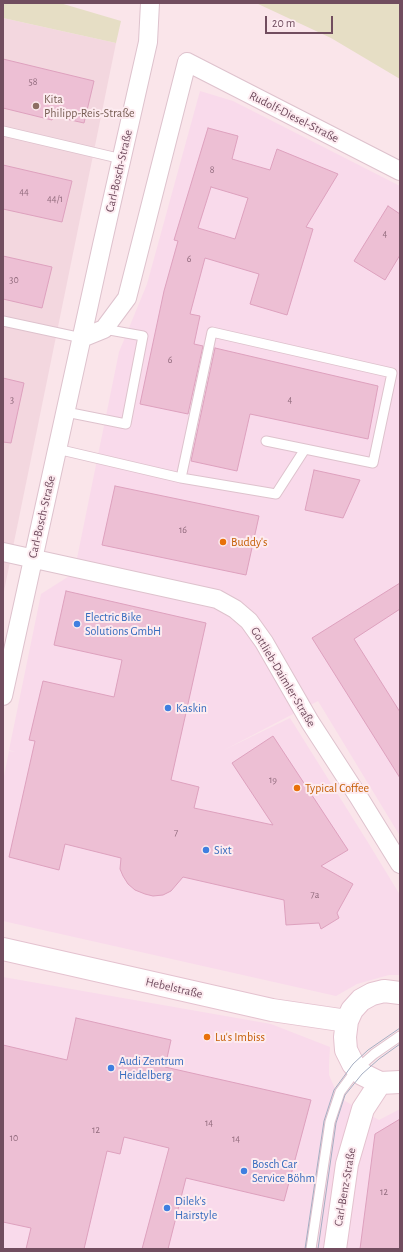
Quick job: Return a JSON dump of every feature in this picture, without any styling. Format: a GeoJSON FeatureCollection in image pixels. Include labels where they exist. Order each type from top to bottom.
{"type":"FeatureCollection","features":[{"type":"Feature","properties":{"kind":"main road","name":"Hebelstraße"},"geometry":{"type":"LineString","coordinates":[[3,950],[272,1010],[347,1021]]}},
{"type":"Feature","properties":{"kind":"main road"},"geometry":{"type":"LineString","coordinates":[[390,1082],[362,1074],[357,1069],[346,1050],[345,1037],[347,1021],[352,1010],[361,1000],[372,994],[384,991],[400,993]]}},
{"type":"Feature","properties":{"kind":"main road","name":"Carl-Benz-Straße"},"geometry":{"type":"LineString","coordinates":[[335,1249],[347,1164],[364,1109],[390,1082]]}},
{"type":"Feature","properties":{"kind":"street","name":"Carl-Bosch-Straße"},"geometry":{"type":"LineString","coordinates":[[3,696],[148,42],[150,3]]}},
{"type":"Feature","properties":{"kind":"street","name":"Rudolf-Diesel-Straße"},"geometry":{"type":"LineString","coordinates":[[104,329],[127,298],[187,62],[400,171]]}},
{"type":"Feature","properties":{"kind":"street"},"geometry":{"type":"LineString","coordinates":[[82,338],[104,329]]}},
{"type":"Feature","properties":{"kind":"street","name":"Gottlieb-Daimler-Straße"},"geometry":{"type":"LineString","coordinates":[[3,552],[217,598],[235,609],[249,621],[264,642],[310,722],[400,864]]}},
{"type":"Feature","properties":{"kind":"lane"},"geometry":{"type":"LineString","coordinates":[[3,131],[122,159]]}},
{"type":"Feature","properties":{"kind":"lane"},"geometry":{"type":"LineString","coordinates":[[3,320],[82,338]]}},
{"type":"Feature","properties":{"kind":"lane"},"geometry":{"type":"LineString","coordinates":[[66,412],[126,424],[144,336],[104,329]]}},
{"type":"Feature","properties":{"kind":"lane"},"geometry":{"type":"LineString","coordinates":[[181,478],[212,332],[392,372],[373,463],[266,441]]}},
{"type":"Feature","properties":{"kind":"lane"},"geometry":{"type":"LineString","coordinates":[[57,450],[181,478],[276,494],[305,449]]}},
{"type":"Feature","properties":{"kind":"lane"},"geometry":{"type":"LineString","coordinates":[[311,1249],[330,1122],[340,1092],[357,1069],[374,1054],[400,1036]]}},
{"type":"Feature","properties":{"kind":"shaded area"},"geometry":{"type":"Polygon","coordinates":[[[3,3],[60,3],[121,21],[116,43],[3,18],[3,3]]]}},
{"type":"Feature","properties":{"kind":"shaded area"},"geometry":{"type":"Polygon","coordinates":[[[256,3],[400,3],[400,79],[331,38],[256,3]]]}},
{"type":"Feature","properties":{"kind":"shaded area"},"geometry":{"type":"Polygon","coordinates":[[[3,18],[116,43],[3,596],[3,18]]]}},
{"type":"Feature","properties":{"kind":"shaded area"},"geometry":{"type":"Polygon","coordinates":[[[200,91],[233,101],[400,186],[400,836],[318,701],[224,750],[290,718],[400,895],[400,975],[389,975],[357,984],[336,996],[3,921],[3,781],[9,751],[15,752],[9,750],[41,594],[74,573],[119,352],[147,284],[200,91]]]}},
{"type":"Feature","properties":{"kind":"shaded area"},"geometry":{"type":"Polygon","coordinates":[[[3,977],[271,1024],[330,1047],[329,1075],[336,1091],[345,1101],[379,1120],[400,1109],[400,1249],[3,1249],[3,977]]]}},
{"type":"Feature","properties":{"kind":"building"},"geometry":{"type":"Polygon","coordinates":[[[3,59],[94,81],[84,123],[53,116],[52,120],[3,108],[3,59]]]}},
{"type":"Feature","properties":{"kind":"building"},"geometry":{"type":"Polygon","coordinates":[[[208,128],[238,136],[232,159],[270,170],[277,149],[338,174],[306,227],[313,229],[287,315],[250,304],[259,274],[205,258],[190,314],[200,316],[194,344],[203,346],[188,414],[140,404],[164,291],[178,241],[174,240],[208,128]],[[211,187],[198,228],[235,239],[248,198],[211,187]]]}},
{"type":"Feature","properties":{"kind":"building"},"geometry":{"type":"Polygon","coordinates":[[[3,165],[72,181],[62,222],[3,209],[3,165]]]}},
{"type":"Feature","properties":{"kind":"building"},"geometry":{"type":"Polygon","coordinates":[[[388,206],[400,214],[400,255],[385,280],[354,261],[388,206]]]}},
{"type":"Feature","properties":{"kind":"building"},"geometry":{"type":"Polygon","coordinates":[[[3,256],[52,267],[42,308],[3,299],[3,256]]]}},
{"type":"Feature","properties":{"kind":"building"},"geometry":{"type":"Polygon","coordinates":[[[215,348],[378,386],[368,439],[250,414],[237,471],[191,461],[215,348]]]}},
{"type":"Feature","properties":{"kind":"building"},"geometry":{"type":"Polygon","coordinates":[[[3,378],[24,383],[11,443],[3,442],[3,378]]]}},
{"type":"Feature","properties":{"kind":"building"},"geometry":{"type":"Polygon","coordinates":[[[314,470],[360,480],[343,518],[305,510],[314,470]]]}},
{"type":"Feature","properties":{"kind":"building"},"geometry":{"type":"Polygon","coordinates":[[[115,486],[259,516],[246,575],[102,545],[115,486]]]}},
{"type":"Feature","properties":{"kind":"building"},"geometry":{"type":"Polygon","coordinates":[[[400,583],[400,609],[354,639],[400,712],[400,778],[312,638],[400,583]]]}},
{"type":"Feature","properties":{"kind":"building"},"geometry":{"type":"Polygon","coordinates":[[[66,591],[206,623],[171,780],[199,787],[194,808],[273,825],[232,763],[273,736],[348,850],[321,866],[353,884],[337,913],[339,918],[321,929],[319,923],[286,925],[284,900],[183,877],[171,891],[163,895],[153,896],[145,894],[135,890],[128,884],[120,869],[121,858],[65,844],[59,870],[9,857],[35,741],[29,740],[43,681],[114,697],[122,660],[54,645],[66,591]]]}},
{"type":"Feature","properties":{"kind":"building"},"geometry":{"type":"Polygon","coordinates":[[[76,1018],[171,1040],[165,1067],[311,1100],[284,1201],[186,1178],[168,1249],[142,1249],[169,1148],[124,1137],[120,1154],[107,1151],[84,1249],[26,1249],[31,1228],[3,1222],[3,1045],[67,1060],[76,1018]]]}},
{"type":"Feature","properties":{"kind":"building"},"geometry":{"type":"Polygon","coordinates":[[[400,1119],[400,1249],[360,1249],[375,1134],[400,1119]]]}},
{"type":"Feature","properties":{"kind":"tram line"},"geometry":{"type":"LineString","coordinates":[[305,1249],[324,1121],[334,1090],[353,1064],[368,1050],[400,1028]]}},
{"type":"Feature","properties":{"kind":"tram line"},"geometry":{"type":"LineString","coordinates":[[318,1249],[336,1123],[345,1095],[362,1074],[379,1059],[400,1044]]}},
{"type":"Feature","properties":{"kind":"place","name":"Kita Philipp-Reis-Straße"},"geometry":{"type":"Point","coordinates":[36,106]}},
{"type":"Feature","properties":{"kind":"place","name":"Buddy's"},"geometry":{"type":"Point","coordinates":[223,542]}},
{"type":"Feature","properties":{"kind":"place","name":"Electric Bike Solutions GmbH"},"geometry":{"type":"Point","coordinates":[77,624]}},
{"type":"Feature","properties":{"kind":"place","name":"Kaskin"},"geometry":{"type":"Point","coordinates":[168,708]}},
{"type":"Feature","properties":{"kind":"place","name":"Typical Coffee"},"geometry":{"type":"Point","coordinates":[297,788]}},
{"type":"Feature","properties":{"kind":"place","name":"Sixt"},"geometry":{"type":"Point","coordinates":[206,850]}},
{"type":"Feature","properties":{"kind":"place","name":"Lu's Imbiss"},"geometry":{"type":"Point","coordinates":[207,1037]}},
{"type":"Feature","properties":{"kind":"place","name":"Audi Zentrum Heidelberg"},"geometry":{"type":"Point","coordinates":[111,1068]}},
{"type":"Feature","properties":{"kind":"place","name":"Bosch Car Service Böhm"},"geometry":{"type":"Point","coordinates":[244,1171]}},
{"type":"Feature","properties":{"kind":"place","name":"Dilek's Hairstyle"},"geometry":{"type":"Point","coordinates":[167,1208]}}]}
